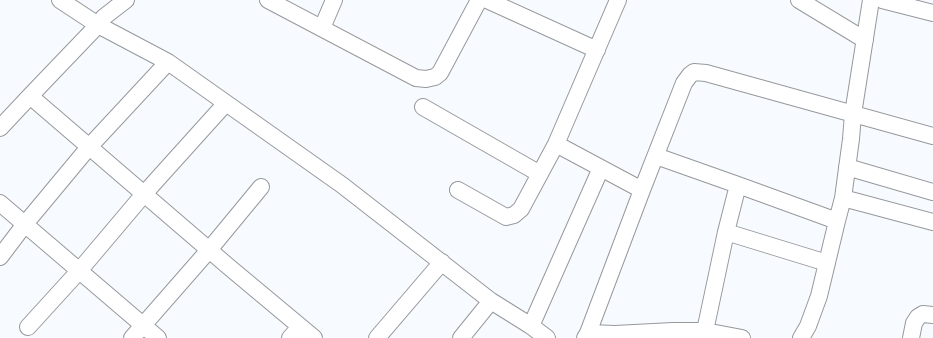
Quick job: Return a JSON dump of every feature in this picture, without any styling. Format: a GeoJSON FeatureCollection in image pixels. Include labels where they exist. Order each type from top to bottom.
{"type":"FeatureCollection","features":[{"type":"Feature","properties":{"kind":"street"},"geometry":{"type":"LineString","coordinates":[[60,0],[98,25],[168,62],[342,185],[491,301],[548,338]]}},
{"type":"Feature","properties":{"kind":"street"},"geometry":{"type":"LineString","coordinates":[[0,128],[104,17],[126,0]]}},
{"type":"Feature","properties":{"kind":"street"},"geometry":{"type":"LineString","coordinates":[[268,0],[416,78],[426,79],[435,77],[440,73],[479,0]]}},
{"type":"Feature","properties":{"kind":"street"},"geometry":{"type":"LineString","coordinates":[[322,28],[334,0]]}},
{"type":"Feature","properties":{"kind":"street"},"geometry":{"type":"LineString","coordinates":[[487,0],[597,50]]}},
{"type":"Feature","properties":{"kind":"street"},"geometry":{"type":"LineString","coordinates":[[458,190],[506,217],[514,215],[521,209],[556,144],[618,0]]}},
{"type":"Feature","properties":{"kind":"street"},"geometry":{"type":"LineString","coordinates":[[799,0],[865,40]]}},
{"type":"Feature","properties":{"kind":"street"},"geometry":{"type":"LineString","coordinates":[[801,338],[808,326],[819,296],[843,198],[853,114],[871,0]]}},
{"type":"Feature","properties":{"kind":"street"},"geometry":{"type":"LineString","coordinates":[[882,0],[933,13]]}},
{"type":"Feature","properties":{"kind":"street"},"geometry":{"type":"LineString","coordinates":[[0,257],[25,224],[89,147],[168,62]]}},
{"type":"Feature","properties":{"kind":"street"},"geometry":{"type":"LineString","coordinates":[[742,338],[705,331],[667,331],[587,336],[684,83],[690,75],[694,72],[706,73],[933,136]]}},
{"type":"Feature","properties":{"kind":"street"},"geometry":{"type":"LineString","coordinates":[[30,96],[209,250],[295,332],[314,338]]}},
{"type":"Feature","properties":{"kind":"street"},"geometry":{"type":"LineString","coordinates":[[28,327],[226,103]]}},
{"type":"Feature","properties":{"kind":"street"},"geometry":{"type":"LineString","coordinates":[[423,107],[540,174]]}},
{"type":"Feature","properties":{"kind":"street"},"geometry":{"type":"LineString","coordinates":[[556,144],[642,190]]}},
{"type":"Feature","properties":{"kind":"street"},"geometry":{"type":"LineString","coordinates":[[656,156],[837,221]]}},
{"type":"Feature","properties":{"kind":"street"},"geometry":{"type":"LineString","coordinates":[[847,167],[933,192]]}},
{"type":"Feature","properties":{"kind":"street"},"geometry":{"type":"LineString","coordinates":[[531,326],[601,168]]}},
{"type":"Feature","properties":{"kind":"street"},"geometry":{"type":"LineString","coordinates":[[705,331],[726,232],[738,185]]}},
{"type":"Feature","properties":{"kind":"street"},"geometry":{"type":"LineString","coordinates":[[132,338],[209,250],[261,187]]}},
{"type":"Feature","properties":{"kind":"street"},"geometry":{"type":"LineString","coordinates":[[843,198],[933,222]]}},
{"type":"Feature","properties":{"kind":"street"},"geometry":{"type":"LineString","coordinates":[[0,203],[158,338]]}},
{"type":"Feature","properties":{"kind":"street"},"geometry":{"type":"LineString","coordinates":[[726,232],[827,263]]}},
{"type":"Feature","properties":{"kind":"street"},"geometry":{"type":"LineString","coordinates":[[377,338],[442,262]]}},
{"type":"Feature","properties":{"kind":"street"},"geometry":{"type":"LineString","coordinates":[[461,338],[491,301]]}},
{"type":"Feature","properties":{"kind":"street"},"geometry":{"type":"LineString","coordinates":[[911,338],[914,322],[918,317],[923,314],[933,315]]}}]}
